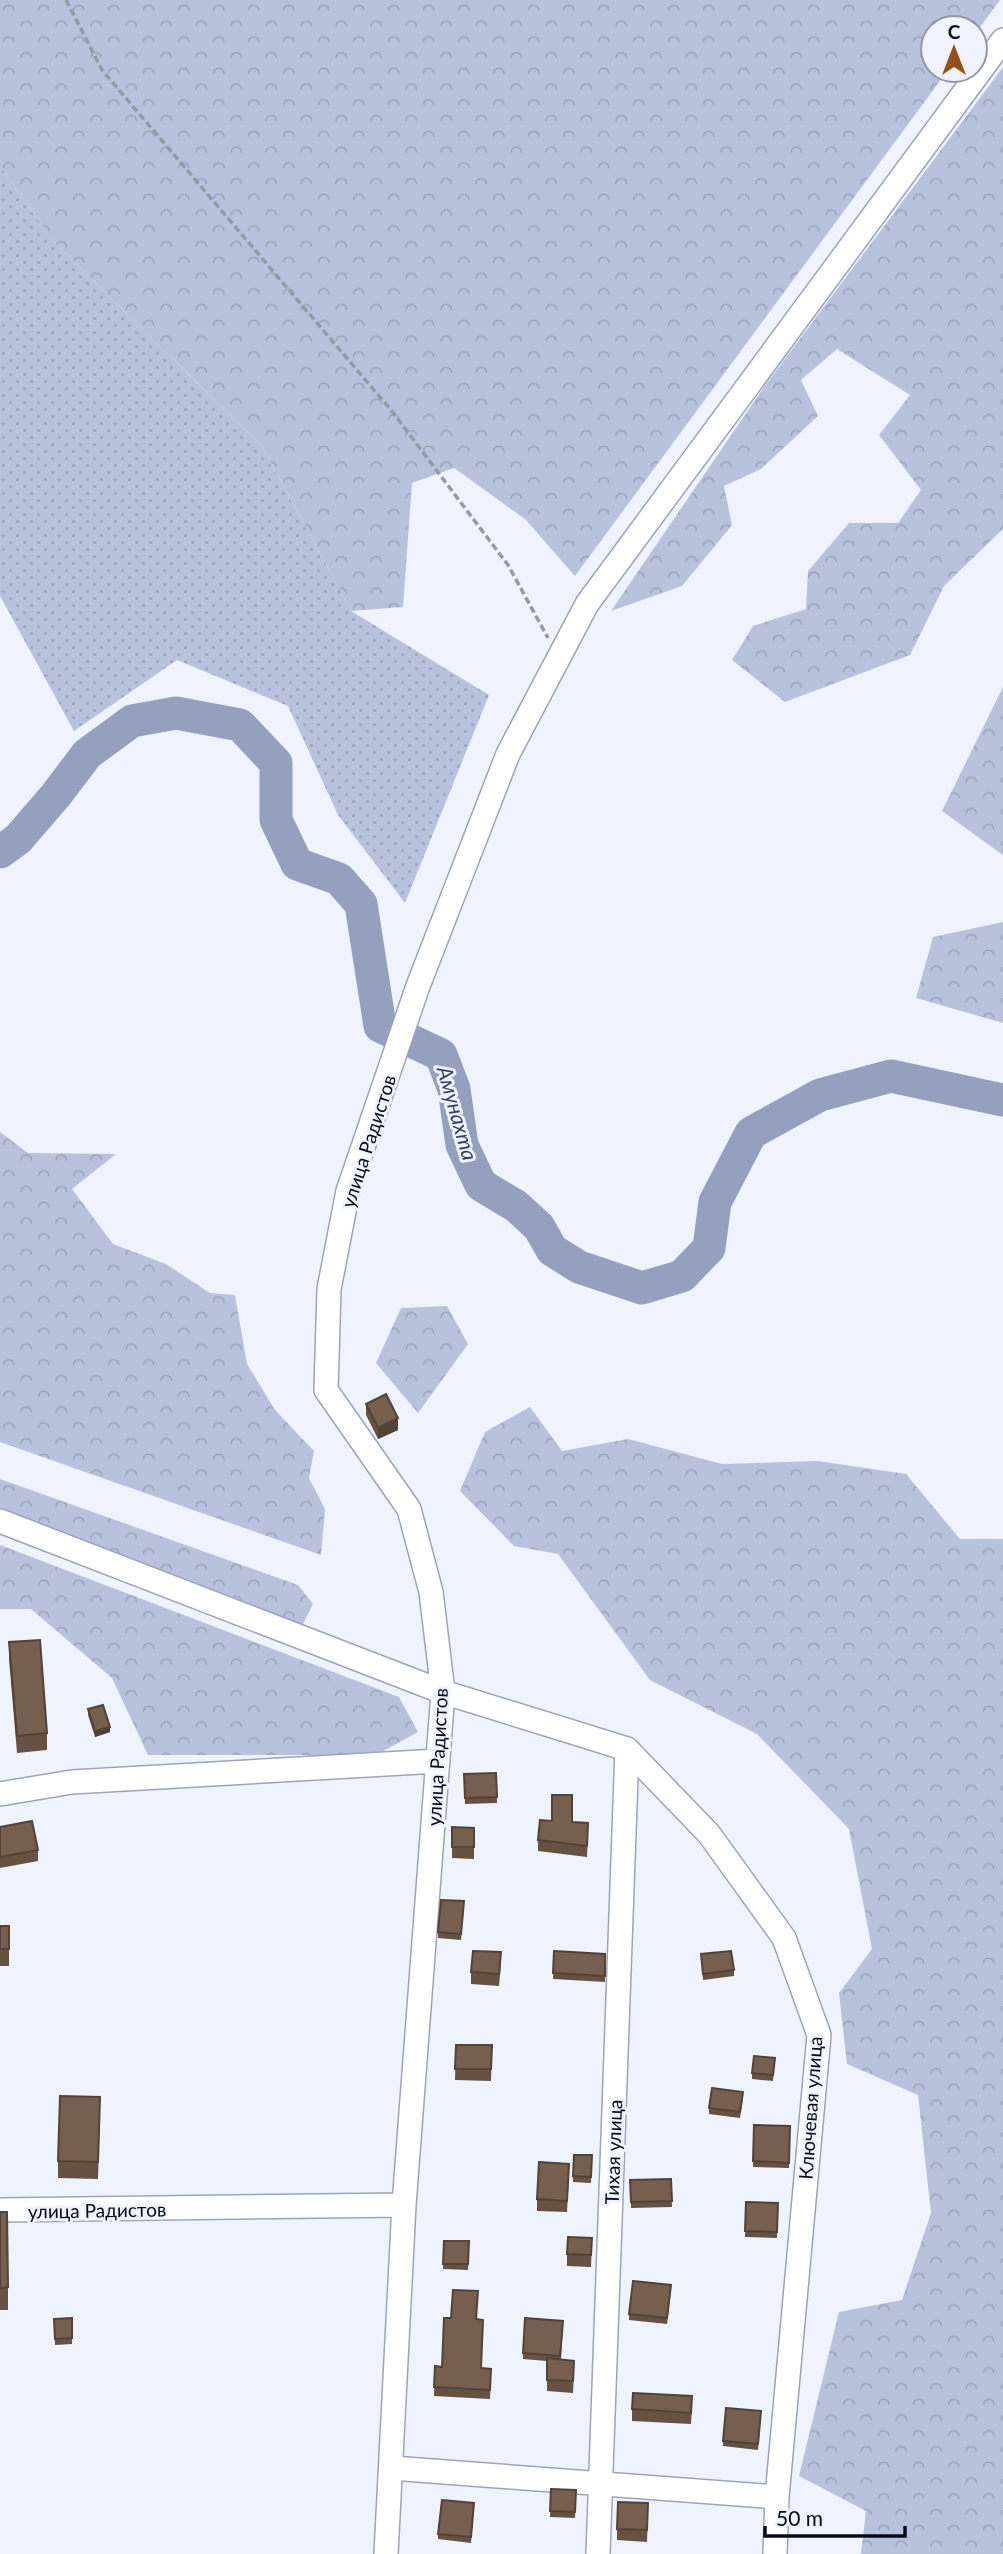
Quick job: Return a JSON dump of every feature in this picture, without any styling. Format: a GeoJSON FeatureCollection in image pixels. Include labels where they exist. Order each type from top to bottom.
{"type":"FeatureCollection","features":[{"type":"Feature","properties":{"kind":"street","name":"улица Радистов"},"geometry":{"type":"LineString","coordinates":[[386,2554],[404,2205],[443,1692],[431,1592],[409,1509],[326,1390],[329,1289],[348,1191],[397,1054],[418,986],[508,754],[587,604],[1003,40]]}},
{"type":"Feature","properties":{"kind":"street","name":"Ключевая улица"},"geometry":{"type":"LineString","coordinates":[[0,1521],[443,1692],[627,1749],[709,1834],[784,1938],[819,2035],[777,2497],[775,2554]]}},
{"type":"Feature","properties":{"kind":"street","name":"Тихая улица"},"geometry":{"type":"LineString","coordinates":[[598,2554],[627,1749]]}},
{"type":"Feature","properties":{"kind":"street"},"geometry":{"type":"LineString","coordinates":[[0,1794],[72,1782],[438,1761]]}},
{"type":"Feature","properties":{"kind":"street","name":"улица Радистов"},"geometry":{"type":"LineString","coordinates":[[0,2210],[404,2205]]}},
{"type":"Feature","properties":{"kind":"street"},"geometry":{"type":"LineString","coordinates":[[392,2468],[777,2497]]}},
{"type":"Feature","properties":{"kind":"path"},"geometry":{"type":"LineString","coordinates":[[66,0],[102,70],[391,410],[500,554],[559,658]]}},
{"type":"Feature","properties":{"kind":"green space"},"geometry":{"type":"Polygon","coordinates":[[[0,0],[1000,0],[989,15],[919,14],[919,84],[938,84],[575,576],[525,519],[454,468],[412,483],[403,607],[351,611],[263,448],[54,242],[0,166],[0,0]]]}},
{"type":"Feature","properties":{"kind":"green space"},"geometry":{"type":"Polygon","coordinates":[[[1003,67],[1003,529],[944,586],[910,655],[785,702],[732,660],[753,626],[806,609],[808,571],[849,523],[898,523],[921,490],[879,435],[910,395],[837,349],[801,380],[818,416],[761,469],[724,486],[732,525],[682,586],[611,611],[764,387],[1003,67]]]}},
{"type":"Feature","properties":{"kind":"green space"},"geometry":{"type":"Polygon","coordinates":[[[0,166],[54,242],[263,448],[351,611],[489,695],[405,903],[338,815],[288,706],[177,660],[74,731],[0,596],[0,166]]]}},
{"type":"Feature","properties":{"kind":"green space"},"geometry":{"type":"Polygon","coordinates":[[[1003,687],[1003,855],[942,811],[1003,687]]]}},
{"type":"Feature","properties":{"kind":"green space"},"geometry":{"type":"Polygon","coordinates":[[[1003,922],[1003,1023],[916,998],[933,937],[1003,922]]]}},
{"type":"Feature","properties":{"kind":"green space"},"geometry":{"type":"Polygon","coordinates":[[[0,1132],[28,1153],[116,1154],[72,1189],[113,1244],[166,1264],[210,1293],[235,1295],[247,1364],[275,1410],[314,1451],[309,1478],[325,1509],[321,1555],[0,1442],[0,1132]]]}},
{"type":"Feature","properties":{"kind":"green space"},"geometry":{"type":"Polygon","coordinates":[[[447,1306],[468,1344],[418,1413],[376,1363],[401,1308],[447,1306]]]}},
{"type":"Feature","properties":{"kind":"green space"},"geometry":{"type":"Polygon","coordinates":[[[530,1407],[562,1451],[628,1439],[722,1464],[818,1461],[906,1474],[960,1539],[1003,1539],[1003,2554],[861,2554],[866,2511],[799,2476],[839,2312],[902,2300],[931,2213],[918,2095],[847,2064],[839,1993],[872,1949],[849,1829],[757,1734],[650,1680],[558,1554],[514,1546],[460,1491],[485,1432],[530,1407]]]}},
{"type":"Feature","properties":{"kind":"green space"},"geometry":{"type":"Polygon","coordinates":[[[0,1479],[298,1585],[313,1604],[302,1626],[0,1509],[0,1479]]]}},
{"type":"Feature","properties":{"kind":"green space"},"geometry":{"type":"Polygon","coordinates":[[[0,1545],[399,1697],[418,1732],[376,1755],[148,1755],[112,1678],[31,1609],[0,1609],[0,1545]]]}},
{"type":"Feature","properties":{"kind":"building"},"geometry":{"type":"Polygon","coordinates":[[[386,1394],[398,1418],[378,1428],[366,1404],[386,1394]]]}},
{"type":"Feature","properties":{"kind":"building"},"geometry":{"type":"Polygon","coordinates":[[[40,1640],[47,1733],[17,1736],[9,1642],[40,1640]]]}},
{"type":"Feature","properties":{"kind":"building"},"geometry":{"type":"Polygon","coordinates":[[[103,1705],[110,1727],[95,1731],[88,1709],[103,1705]]]}},
{"type":"Feature","properties":{"kind":"building"},"geometry":{"type":"Polygon","coordinates":[[[496,1773],[497,1797],[465,1798],[464,1774],[496,1773]]]}},
{"type":"Feature","properties":{"kind":"building"},"geometry":{"type":"Polygon","coordinates":[[[552,1795],[572,1795],[572,1822],[588,1823],[587,1846],[538,1840],[540,1820],[552,1821],[552,1795]]]}},
{"type":"Feature","properties":{"kind":"building"},"geometry":{"type":"Polygon","coordinates":[[[32,1821],[38,1850],[0,1857],[0,1827],[32,1821]]]}},
{"type":"Feature","properties":{"kind":"building"},"geometry":{"type":"Polygon","coordinates":[[[452,1827],[474,1828],[474,1847],[452,1847],[452,1827]]]}},
{"type":"Feature","properties":{"kind":"building"},"geometry":{"type":"Polygon","coordinates":[[[441,1900],[464,1901],[461,1934],[438,1932],[441,1900]]]}},
{"type":"Feature","properties":{"kind":"building"},"geometry":{"type":"Polygon","coordinates":[[[0,1926],[9,1926],[9,1949],[0,1949],[0,1926]]]}},
{"type":"Feature","properties":{"kind":"building"},"geometry":{"type":"Polygon","coordinates":[[[473,1951],[501,1952],[499,1974],[471,1972],[473,1951]]]}},
{"type":"Feature","properties":{"kind":"building"},"geometry":{"type":"Polygon","coordinates":[[[554,1951],[605,1954],[605,1976],[553,1973],[554,1951]]]}},
{"type":"Feature","properties":{"kind":"building"},"geometry":{"type":"Polygon","coordinates":[[[731,1951],[734,1970],[703,1974],[701,1954],[731,1951]]]}},
{"type":"Feature","properties":{"kind":"building"},"geometry":{"type":"Polygon","coordinates":[[[456,2045],[492,2045],[491,2069],[455,2069],[456,2045]]]}},
{"type":"Feature","properties":{"kind":"building"},"geometry":{"type":"Polygon","coordinates":[[[754,2056],[775,2058],[773,2075],[752,2073],[754,2056]]]}},
{"type":"Feature","properties":{"kind":"building"},"geometry":{"type":"Polygon","coordinates":[[[712,2088],[743,2092],[740,2112],[709,2108],[712,2088]]]}},
{"type":"Feature","properties":{"kind":"building"},"geometry":{"type":"Polygon","coordinates":[[[60,2096],[100,2097],[98,2162],[58,2161],[60,2096]]]}},
{"type":"Feature","properties":{"kind":"building"},"geometry":{"type":"Polygon","coordinates":[[[754,2125],[790,2126],[789,2163],[753,2161],[754,2125]]]}},
{"type":"Feature","properties":{"kind":"building"},"geometry":{"type":"Polygon","coordinates":[[[574,2155],[592,2155],[591,2177],[573,2176],[574,2155]]]}},
{"type":"Feature","properties":{"kind":"building"},"geometry":{"type":"Polygon","coordinates":[[[539,2162],[569,2164],[567,2201],[537,2199],[539,2162]]]}},
{"type":"Feature","properties":{"kind":"building"},"geometry":{"type":"Polygon","coordinates":[[[671,2179],[672,2201],[631,2202],[630,2180],[671,2179]]]}},
{"type":"Feature","properties":{"kind":"building"},"geometry":{"type":"Polygon","coordinates":[[[746,2202],[778,2203],[777,2232],[745,2231],[746,2202]]]}},
{"type":"Feature","properties":{"kind":"building"},"geometry":{"type":"Polygon","coordinates":[[[0,2212],[7,2212],[8,2287],[0,2288],[0,2212]]]}},
{"type":"Feature","properties":{"kind":"building"},"geometry":{"type":"Polygon","coordinates":[[[568,2237],[592,2238],[591,2255],[567,2254],[568,2237]]]}},
{"type":"Feature","properties":{"kind":"building"},"geometry":{"type":"Polygon","coordinates":[[[444,2241],[469,2241],[468,2264],[443,2264],[444,2241]]]}},
{"type":"Feature","properties":{"kind":"building"},"geometry":{"type":"Polygon","coordinates":[[[633,2281],[671,2285],[667,2318],[629,2314],[633,2281]]]}},
{"type":"Feature","properties":{"kind":"building"},"geometry":{"type":"Polygon","coordinates":[[[453,2290],[478,2291],[476,2319],[483,2320],[481,2368],[491,2369],[490,2390],[434,2387],[435,2366],[442,2367],[444,2318],[451,2318],[453,2290]]]}},
{"type":"Feature","properties":{"kind":"building"},"geometry":{"type":"Polygon","coordinates":[[[72,2318],[72,2338],[55,2339],[54,2319],[72,2318]]]}},
{"type":"Feature","properties":{"kind":"building"},"geometry":{"type":"Polygon","coordinates":[[[525,2318],[563,2321],[560,2356],[523,2353],[525,2318]]]}},
{"type":"Feature","properties":{"kind":"building"},"geometry":{"type":"Polygon","coordinates":[[[547,2358],[574,2361],[573,2381],[547,2380],[547,2358]]]}},
{"type":"Feature","properties":{"kind":"building"},"geometry":{"type":"Polygon","coordinates":[[[633,2393],[692,2396],[691,2413],[632,2409],[633,2393]]]}},
{"type":"Feature","properties":{"kind":"building"},"geometry":{"type":"Polygon","coordinates":[[[726,2408],[761,2411],[758,2444],[723,2441],[726,2408]]]}},
{"type":"Feature","properties":{"kind":"building"},"geometry":{"type":"Polygon","coordinates":[[[551,2489],[576,2490],[575,2512],[550,2511],[551,2489]]]}},
{"type":"Feature","properties":{"kind":"building"},"geometry":{"type":"Polygon","coordinates":[[[442,2500],[474,2503],[471,2537],[438,2534],[442,2500]]]}},
{"type":"Feature","properties":{"kind":"building"},"geometry":{"type":"Polygon","coordinates":[[[618,2502],[648,2503],[647,2530],[617,2529],[618,2502]]]}},
{"type":"Feature","properties":{"kind":"waterway","name":"Амунахта"},"geometry":{"type":"LineString","coordinates":[[0,852],[18,839],[87,754],[132,721],[176,713],[240,725],[276,763],[276,820],[297,864],[339,879],[361,904],[380,1026],[441,1055],[454,1089],[462,1145],[481,1185],[516,1206],[539,1227],[552,1250],[579,1267],[642,1288],[682,1276],[709,1248],[715,1202],[751,1133],[820,1095],[891,1076],[1003,1100]]}}]}
